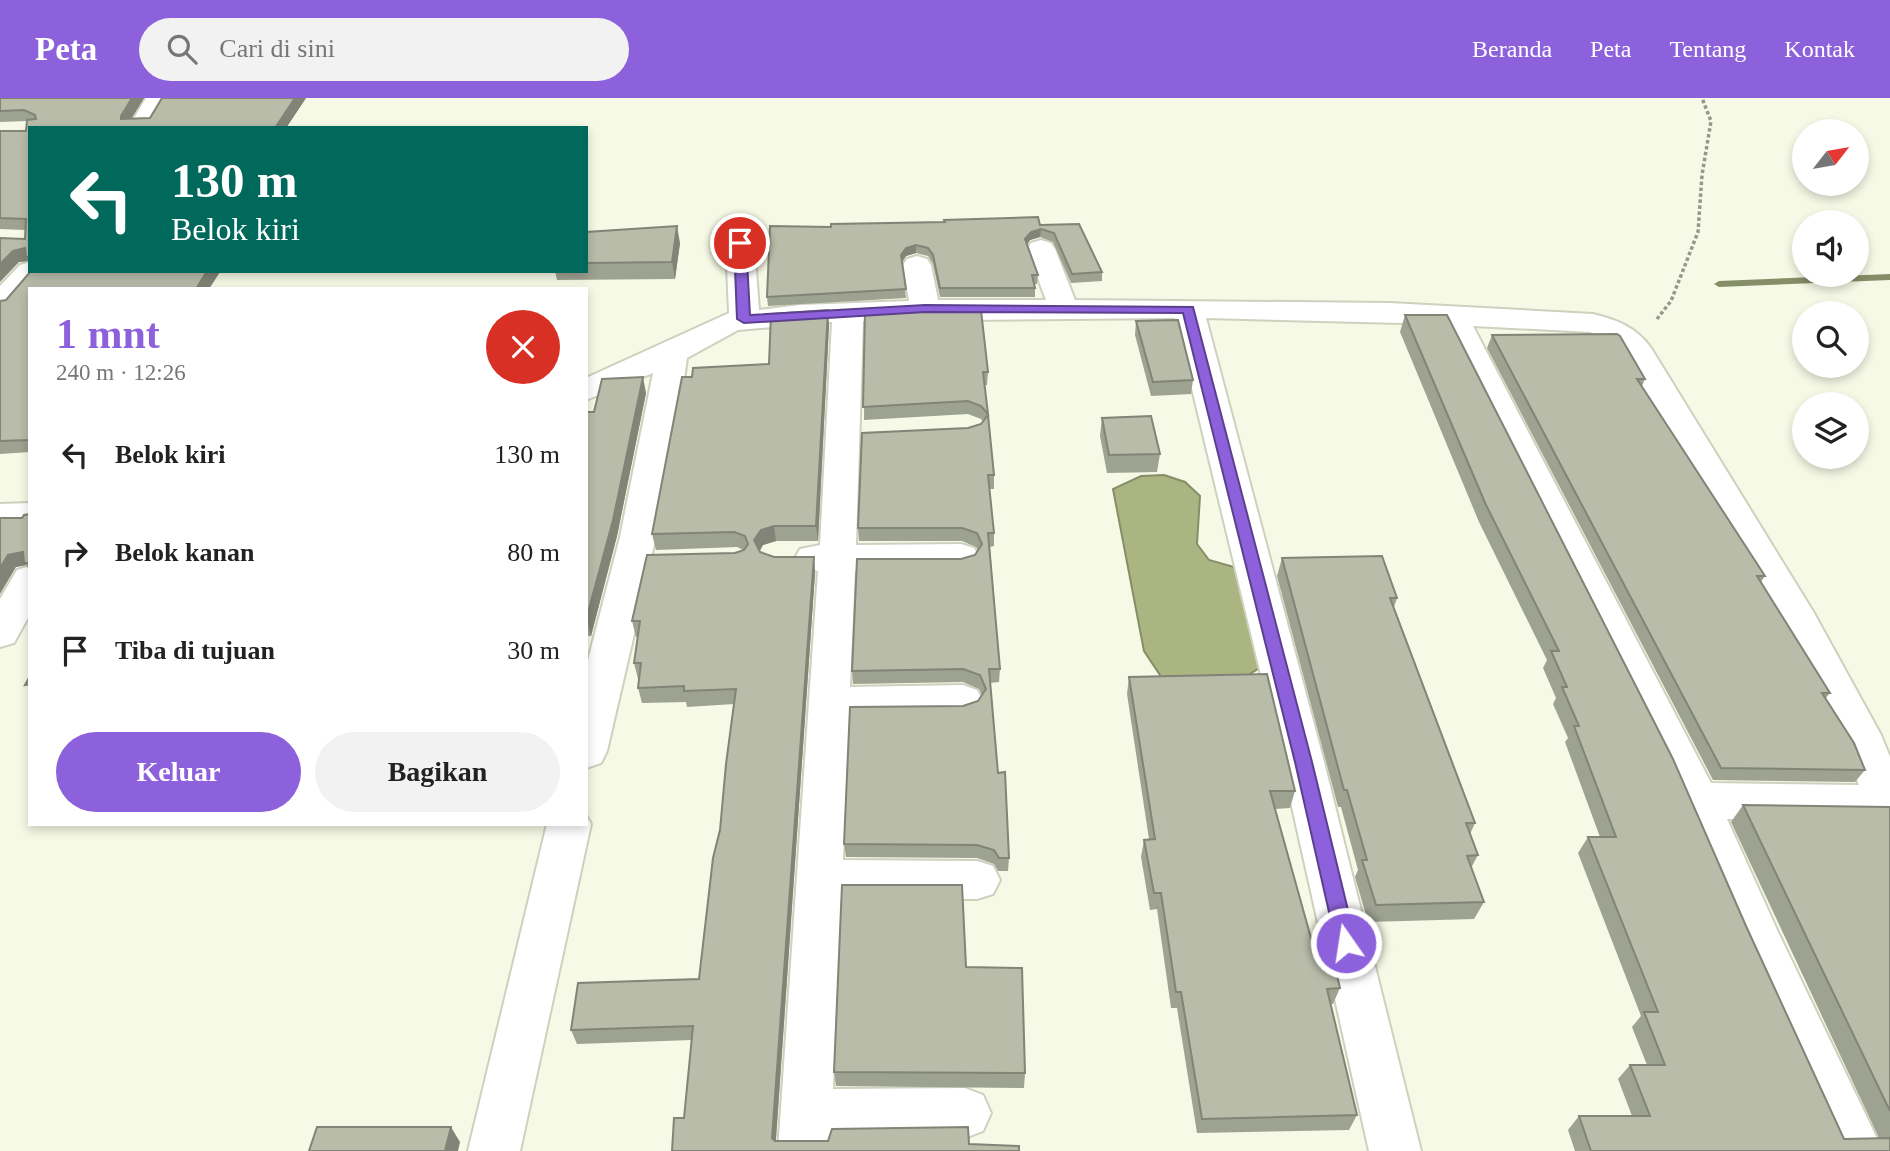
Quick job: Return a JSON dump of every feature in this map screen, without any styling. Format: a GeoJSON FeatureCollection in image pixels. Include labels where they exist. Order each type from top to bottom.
{"type":"FeatureCollection","features":[{"type":"Feature","properties":{"kind":"street"},"geometry":{"type":"LineString","coordinates":[[141,126],[158,98]]}},
{"type":"Feature","properties":{"kind":"street"},"geometry":{"type":"LineString","coordinates":[[740,243],[744,319]]}},
{"type":"Feature","properties":{"kind":"street"},"geometry":{"type":"LineString","coordinates":[[1041,249],[1064,309]]}},
{"type":"Feature","properties":{"kind":"street"},"geometry":{"type":"LineString","coordinates":[[917,265],[925,309]]}},
{"type":"Feature","properties":{"kind":"street"},"geometry":{"type":"LineString","coordinates":[[0,304],[28,273]]}},
{"type":"Feature","properties":{"kind":"street"},"geometry":{"type":"LineString","coordinates":[[588,389],[672,353],[731,322],[848,313],[925,309],[1188,309],[1452,315],[1593,323],[1615,330],[1628,338],[1635,348],[1800,623],[1860,734],[1889,805],[1697,801]]}},
{"type":"Feature","properties":{"kind":"street"},"geometry":{"type":"LineString","coordinates":[[1188,309],[1303,762],[1395,1151]]}},
{"type":"Feature","properties":{"kind":"street"},"geometry":{"type":"LineString","coordinates":[[848,313],[858,433],[836,559],[805,1132],[965,1113]]}},
{"type":"Feature","properties":{"kind":"street"},"geometry":{"type":"LineString","coordinates":[[1452,315],[1697,801],[1758,940],[1857,1151]]}},
{"type":"Feature","properties":{"kind":"street"},"geometry":{"type":"LineString","coordinates":[[588,733],[638,537],[663,415],[672,353]]}},
{"type":"Feature","properties":{"kind":"street"},"geometry":{"type":"LineString","coordinates":[[0,516],[28,514]]}},
{"type":"Feature","properties":{"kind":"street"},"geometry":{"type":"LineString","coordinates":[[778,557],[961,557]]}},
{"type":"Feature","properties":{"kind":"street"},"geometry":{"type":"LineString","coordinates":[[0,634],[28,583]]}},
{"type":"Feature","properties":{"kind":"street"},"geometry":{"type":"LineString","coordinates":[[829,703],[963,701]]}},
{"type":"Feature","properties":{"kind":"street"},"geometry":{"type":"LineString","coordinates":[[494,1151],[569,826]]}},
{"type":"Feature","properties":{"kind":"street"},"geometry":{"type":"LineString","coordinates":[[819,879],[977,880]]}},
{"type":"Feature","properties":{"kind":"path"},"geometry":{"type":"LineString","coordinates":[[1635,348],[1671,301],[1698,232],[1702,175],[1711,121],[1702,98]]}},
{"type":"Feature","properties":{"kind":"shaded area"},"geometry":{"type":"Polygon","coordinates":[[[1164,475],[1185,482],[1200,496],[1197,544],[1209,560],[1234,567],[1261,667],[1232,685],[1168,687],[1144,651],[1113,489],[1141,476],[1164,475]]]}},
{"type":"Feature","properties":{"kind":"building"},"geometry":{"type":"Polygon","coordinates":[[[0,98],[132,98],[121,119],[150,118],[162,98],[295,98],[276,126],[28,126],[28,257],[25,248],[13,251],[0,264],[0,238],[25,239],[26,219],[0,218],[0,131],[26,131],[27,120],[36,119],[35,115],[24,110],[0,111],[0,98]]]}},
{"type":"Feature","properties":{"kind":"building"},"geometry":{"type":"Polygon","coordinates":[[[1038,217],[1040,225],[1079,224],[1102,272],[1072,274],[1054,233],[1041,229],[1031,232],[1025,239],[1038,275],[1032,275],[1035,288],[940,288],[933,255],[928,248],[916,245],[906,248],[901,255],[906,289],[767,297],[770,226],[831,227],[831,224],[1038,217]]]}},
{"type":"Feature","properties":{"kind":"building"},"geometry":{"type":"Polygon","coordinates":[[[677,226],[672,262],[588,263],[588,232],[677,226]]]}},
{"type":"Feature","properties":{"kind":"building"},"geometry":{"type":"Polygon","coordinates":[[[29,273],[206,273],[197,287],[28,287],[28,440],[0,441],[0,301],[6,300],[29,273]]]}},
{"type":"Feature","properties":{"kind":"building"},"geometry":{"type":"Polygon","coordinates":[[[828,310],[816,526],[774,526],[761,530],[754,540],[760,552],[774,557],[814,557],[772,1138],[775,1141],[828,1141],[832,1129],[968,1127],[969,1144],[1019,1146],[1019,1151],[672,1151],[674,1118],[684,1118],[693,1026],[571,1030],[578,983],[699,979],[736,689],[684,691],[684,686],[638,688],[641,663],[634,663],[640,621],[632,621],[647,555],[735,553],[744,550],[748,544],[745,536],[734,532],[652,534],[682,377],[692,377],[693,368],[769,364],[771,314],[828,310]]]}},
{"type":"Feature","properties":{"kind":"building"},"geometry":{"type":"Polygon","coordinates":[[[981,310],[988,372],[983,372],[988,414],[981,406],[968,401],[863,407],[865,311],[981,310]]]}},
{"type":"Feature","properties":{"kind":"building"},"geometry":{"type":"Polygon","coordinates":[[[1405,315],[1447,315],[1673,759],[1844,1139],[1890,1138],[1890,1151],[1591,1151],[1579,1116],[1650,1116],[1630,1065],[1665,1065],[1644,1012],[1658,1012],[1588,837],[1616,837],[1574,726],[1579,726],[1562,687],[1567,687],[1551,651],[1559,651],[1486,505],[1405,315]]]}},
{"type":"Feature","properties":{"kind":"building"},"geometry":{"type":"Polygon","coordinates":[[[1178,320],[1193,380],[1153,382],[1136,321],[1178,320]]]}},
{"type":"Feature","properties":{"kind":"building"},"geometry":{"type":"Polygon","coordinates":[[[1617,334],[1645,379],[1637,379],[1765,576],[1757,576],[1830,693],[1822,693],[1854,743],[1865,770],[1721,768],[1492,335],[1617,334]]]}},
{"type":"Feature","properties":{"kind":"building"},"geometry":{"type":"Polygon","coordinates":[[[643,377],[613,520],[588,613],[588,412],[594,412],[602,379],[643,377]]]}},
{"type":"Feature","properties":{"kind":"building"},"geometry":{"type":"Polygon","coordinates":[[[988,415],[994,475],[988,475],[994,533],[988,533],[1000,669],[989,669],[998,773],[1005,772],[1009,858],[999,858],[994,850],[977,845],[844,844],[850,707],[963,706],[978,701],[986,689],[980,675],[963,669],[852,671],[857,559],[961,559],[975,555],[982,544],[977,533],[962,528],[858,528],[862,433],[968,428],[981,424],[988,415]]]}},
{"type":"Feature","properties":{"kind":"building"},"geometry":{"type":"Polygon","coordinates":[[[1151,416],[1160,454],[1109,455],[1102,418],[1151,416]]]}},
{"type":"Feature","properties":{"kind":"building"},"geometry":{"type":"Polygon","coordinates":[[[28,514],[28,563],[24,563],[23,552],[8,555],[0,568],[0,518],[22,518],[28,514]]]}},
{"type":"Feature","properties":{"kind":"building"},"geometry":{"type":"Polygon","coordinates":[[[1382,556],[1397,598],[1390,598],[1475,823],[1466,823],[1478,855],[1467,856],[1484,902],[1376,905],[1362,860],[1367,860],[1347,790],[1344,790],[1282,558],[1382,556]]]}},
{"type":"Feature","properties":{"kind":"building"},"geometry":{"type":"Polygon","coordinates":[[[1267,674],[1295,791],[1270,791],[1311,938],[1328,937],[1340,988],[1327,989],[1357,1115],[1202,1119],[1181,992],[1176,992],[1161,893],[1154,893],[1144,840],[1155,839],[1129,677],[1267,674]]]}},
{"type":"Feature","properties":{"kind":"building"},"geometry":{"type":"Polygon","coordinates":[[[1743,805],[1890,807],[1890,1111],[1743,805]]]}},
{"type":"Feature","properties":{"kind":"building"},"geometry":{"type":"Polygon","coordinates":[[[842,885],[962,885],[966,967],[1022,968],[1025,1073],[834,1072],[842,885]]]}},
{"type":"Feature","properties":{"kind":"building"},"geometry":{"type":"Polygon","coordinates":[[[317,1127],[451,1127],[445,1151],[309,1151],[317,1127]]]}},
{"type":"Feature","properties":{"kind":"waterway"},"geometry":{"type":"LineString","coordinates":[[1719,284],[1890,277]]}},
{"type":"Feature","properties":{"kind":"route"},"geometry":{"type":"LineString","coordinates":[[740,243],[744,319],[925,309],[1188,309],[1346,943]]}}]}
